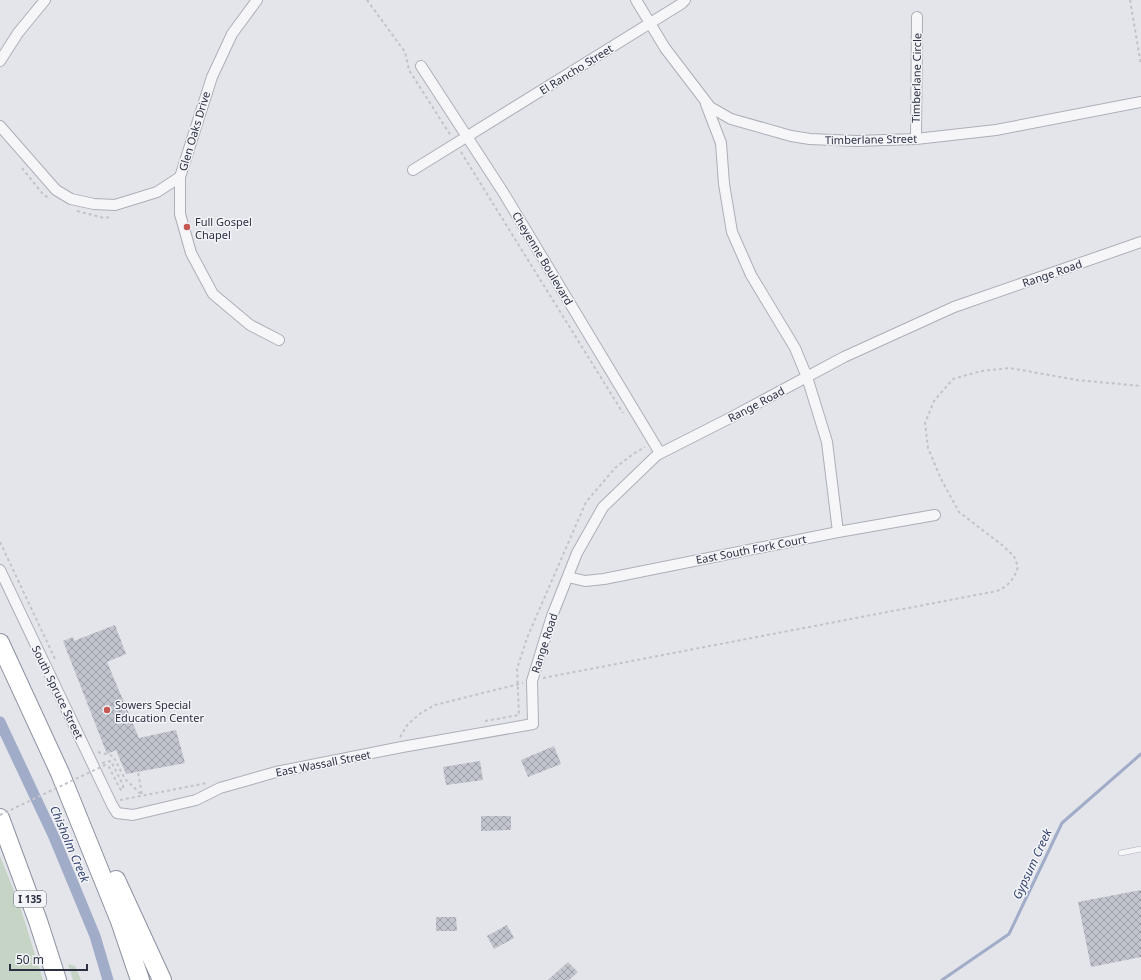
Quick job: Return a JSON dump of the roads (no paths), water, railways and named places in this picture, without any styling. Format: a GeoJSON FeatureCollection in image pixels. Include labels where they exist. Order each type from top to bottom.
{"type":"FeatureCollection","features":[{"type":"Feature","properties":{"kind":"highway"},"geometry":{"type":"LineString","coordinates":[[0,643],[60,773],[120,921],[140,980]]}},
{"type":"Feature","properties":{"kind":"highway"},"geometry":{"type":"LineString","coordinates":[[60,773],[85,815],[162,980]]}},
{"type":"Feature","properties":{"kind":"highway","name":"I 135"},"geometry":{"type":"LineString","coordinates":[[0,818],[38,921],[57,980]]}},
{"type":"Feature","properties":{"kind":"street"},"geometry":{"type":"LineString","coordinates":[[0,61],[18,33],[45,0]]}},
{"type":"Feature","properties":{"kind":"street","name":"Glen Oaks Drive"},"geometry":{"type":"LineString","coordinates":[[0,126],[56,190],[71,199],[94,204],[115,205],[157,192],[180,177],[212,77],[232,34],[257,0]]}},
{"type":"Feature","properties":{"kind":"street","name":"Timberlane Street"},"geometry":{"type":"LineString","coordinates":[[636,0],[665,48],[710,107],[731,119],[771,131],[810,139],[856,141],[916,139],[996,130],[1141,102]]}},
{"type":"Feature","properties":{"kind":"street","name":"El Rancho Street"},"geometry":{"type":"LineString","coordinates":[[413,170],[681,4],[685,0]]}},
{"type":"Feature","properties":{"kind":"street","name":"Timberlane Circle"},"geometry":{"type":"LineString","coordinates":[[916,139],[917,17]]}},
{"type":"Feature","properties":{"kind":"street","name":"Cheyenne Boulevard"},"geometry":{"type":"LineString","coordinates":[[421,66],[503,192],[660,453]]}},
{"type":"Feature","properties":{"kind":"street"},"geometry":{"type":"LineString","coordinates":[[705,100],[721,143],[724,184],[732,232],[751,275],[795,348],[807,377],[826,442],[838,532]]}},
{"type":"Feature","properties":{"kind":"street"},"geometry":{"type":"LineString","coordinates":[[180,177],[180,214],[191,253],[213,294],[250,325],[279,340]]}},
{"type":"Feature","properties":{"kind":"street","name":"Range Road"},"geometry":{"type":"LineString","coordinates":[[533,724],[532,681],[552,616],[577,553],[603,507],[660,453],[730,418],[844,357],[954,307],[1141,242]]}},
{"type":"Feature","properties":{"kind":"street","name":"East South Fork Court"},"geometry":{"type":"LineString","coordinates":[[568,577],[585,581],[604,579],[838,532],[935,515]]}},
{"type":"Feature","properties":{"kind":"street","name":"South Spruce Street"},"geometry":{"type":"LineString","coordinates":[[0,570],[112,805],[118,813]]}},
{"type":"Feature","properties":{"kind":"street","name":"East Wassall Street"},"geometry":{"type":"LineString","coordinates":[[118,813],[133,815],[196,800],[220,788],[276,772],[399,742],[533,724]]}},
{"type":"Feature","properties":{"kind":"lane"},"geometry":{"type":"LineString","coordinates":[[1122,853],[1141,849]]}},
{"type":"Feature","properties":{"kind":"waterway","name":"Chisholm Creek"},"geometry":{"type":"LineString","coordinates":[[0,722],[54,837],[95,936],[108,980]]}},
{"type":"Feature","properties":{"kind":"waterway","name":"Gypsum Creek"},"geometry":{"type":"LineString","coordinates":[[942,980],[1009,934],[1062,823],[1141,754]]}},
{"type":"Feature","properties":{"kind":"place","name":"Full Gospel Chapel"},"geometry":{"type":"Point","coordinates":[187,227]}},
{"type":"Feature","properties":{"kind":"place","name":"Sowers Special Education Center"},"geometry":{"type":"Point","coordinates":[107,710]}}]}
